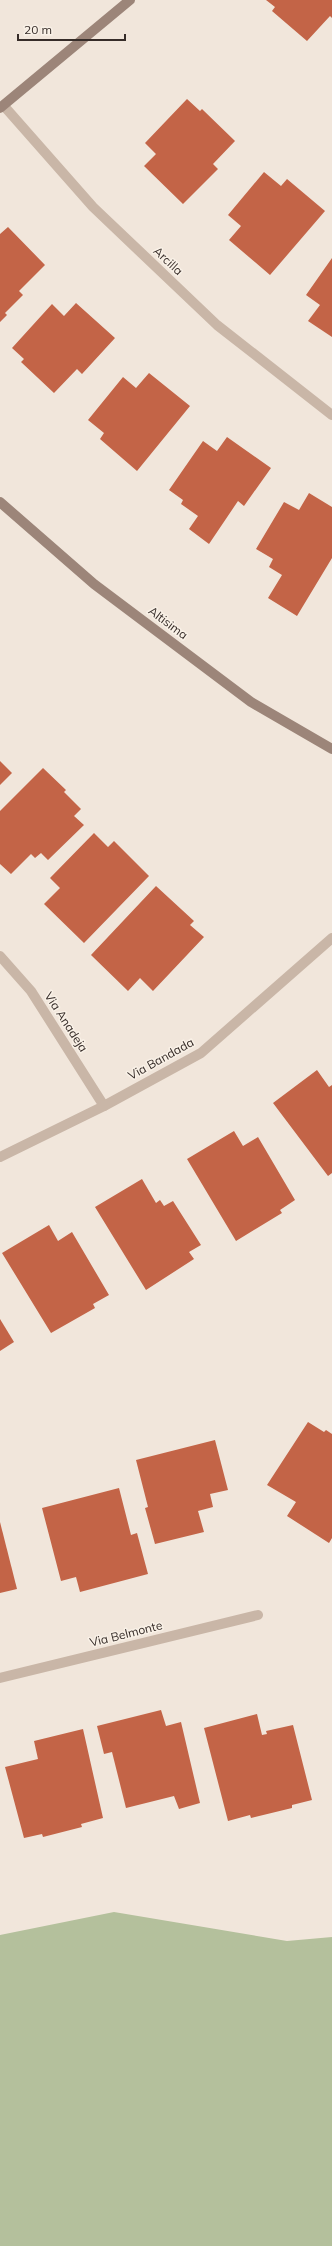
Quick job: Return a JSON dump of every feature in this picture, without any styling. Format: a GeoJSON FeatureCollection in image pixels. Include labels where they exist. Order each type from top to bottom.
{"type":"FeatureCollection","features":[{"type":"Feature","properties":{"kind":"street"},"geometry":{"type":"LineString","coordinates":[[2,107],[130,0]]}},
{"type":"Feature","properties":{"kind":"street","name":"Arcilla"},"geometry":{"type":"LineString","coordinates":[[2,107],[93,207],[217,325],[332,415]]}},
{"type":"Feature","properties":{"kind":"street","name":"Altisima"},"geometry":{"type":"LineString","coordinates":[[0,502],[94,584],[251,702],[332,749]]}},
{"type":"Feature","properties":{"kind":"street","name":"Via Bandada"},"geometry":{"type":"LineString","coordinates":[[0,1157],[104,1106],[201,1053],[332,938]]}},
{"type":"Feature","properties":{"kind":"street","name":"Via Anadeja"},"geometry":{"type":"LineString","coordinates":[[0,956],[31,991],[104,1106]]}},
{"type":"Feature","properties":{"kind":"street","name":"Via Belmonte"},"geometry":{"type":"LineString","coordinates":[[0,1678],[258,1615]]}},
{"type":"Feature","properties":{"kind":"green space"},"geometry":{"type":"Polygon","coordinates":[[[114,1912],[287,1941],[332,1937],[332,2246],[0,2246],[0,1935],[114,1912]]]}},
{"type":"Feature","properties":{"kind":"building"},"geometry":{"type":"Polygon","coordinates":[[[266,0],[332,0],[332,18],[330,16],[307,41],[272,11],[275,7],[266,0]]]}},
{"type":"Feature","properties":{"kind":"building"},"geometry":{"type":"Polygon","coordinates":[[[187,99],[200,111],[202,109],[235,141],[213,164],[218,169],[183,204],[144,166],[156,154],[145,143],[187,99]]]}},
{"type":"Feature","properties":{"kind":"building"},"geometry":{"type":"Polygon","coordinates":[[[264,172],[281,186],[287,179],[325,211],[270,275],[229,240],[241,226],[228,215],[264,172]]]}},
{"type":"Feature","properties":{"kind":"building"},"geometry":{"type":"Polygon","coordinates":[[[8,227],[45,265],[19,291],[23,295],[5,313],[7,315],[0,322],[0,234],[8,227]]]}},
{"type":"Feature","properties":{"kind":"building"},"geometry":{"type":"Polygon","coordinates":[[[332,258],[332,337],[308,321],[320,305],[306,295],[332,258]]]}},
{"type":"Feature","properties":{"kind":"building"},"geometry":{"type":"Polygon","coordinates":[[[76,303],[115,338],[82,374],[77,369],[54,393],[21,362],[24,359],[12,348],[52,304],[64,316],[76,303]]]}},
{"type":"Feature","properties":{"kind":"building"},"geometry":{"type":"Polygon","coordinates":[[[149,373],[190,406],[137,471],[100,439],[104,433],[88,420],[123,377],[136,388],[149,373]]]}},
{"type":"Feature","properties":{"kind":"building"},"geometry":{"type":"Polygon","coordinates":[[[227,437],[271,468],[244,506],[238,501],[209,544],[189,529],[198,516],[181,504],[183,500],[169,490],[203,441],[217,451],[227,437]]]}},
{"type":"Feature","properties":{"kind":"building"},"geometry":{"type":"Polygon","coordinates":[[[309,493],[332,507],[332,558],[297,616],[268,598],[282,575],[269,567],[273,559],[256,549],[284,502],[299,510],[309,493]]]}},
{"type":"Feature","properties":{"kind":"building"},"geometry":{"type":"Polygon","coordinates":[[[0,761],[12,773],[0,785],[0,761]]]}},
{"type":"Feature","properties":{"kind":"building"},"geometry":{"type":"Polygon","coordinates":[[[43,768],[66,790],[64,792],[81,809],[74,816],[84,825],[48,860],[41,853],[35,858],[31,854],[11,874],[0,864],[0,811],[43,768]]]}},
{"type":"Feature","properties":{"kind":"building"},"geometry":{"type":"Polygon","coordinates":[[[94,833],[108,847],[114,841],[149,876],[84,943],[44,904],[60,888],[50,878],[94,833]]]}},
{"type":"Feature","properties":{"kind":"building"},"geometry":{"type":"Polygon","coordinates":[[[156,886],[194,921],[190,925],[204,937],[153,991],[140,978],[128,991],[91,955],[156,886]]]}},
{"type":"Feature","properties":{"kind":"building"},"geometry":{"type":"Polygon","coordinates":[[[317,1070],[329,1087],[332,1085],[332,1173],[328,1176],[273,1103],[317,1070]]]}},
{"type":"Feature","properties":{"kind":"building"},"geometry":{"type":"Polygon","coordinates":[[[234,1131],[243,1146],[258,1137],[295,1200],[280,1210],[282,1213],[236,1241],[187,1159],[234,1131]]]}},
{"type":"Feature","properties":{"kind":"building"},"geometry":{"type":"Polygon","coordinates":[[[142,1179],[156,1203],[160,1200],[164,1206],[173,1201],[201,1245],[189,1252],[194,1259],[146,1290],[95,1207],[142,1179]]]}},
{"type":"Feature","properties":{"kind":"building"},"geometry":{"type":"Polygon","coordinates":[[[49,1225],[58,1241],[72,1232],[109,1295],[93,1304],[95,1308],[51,1333],[2,1253],[49,1225]]]}},
{"type":"Feature","properties":{"kind":"building"},"geometry":{"type":"Polygon","coordinates":[[[0,1319],[14,1342],[0,1351],[0,1319]]]}},
{"type":"Feature","properties":{"kind":"building"},"geometry":{"type":"Polygon","coordinates":[[[308,1422],[324,1432],[326,1430],[332,1434],[332,1538],[329,1543],[287,1516],[296,1502],[267,1485],[308,1422]]]}},
{"type":"Feature","properties":{"kind":"building"},"geometry":{"type":"Polygon","coordinates":[[[215,1440],[228,1490],[210,1494],[213,1507],[198,1511],[204,1532],[155,1544],[145,1508],[148,1507],[136,1460],[215,1440]]]}},
{"type":"Feature","properties":{"kind":"building"},"geometry":{"type":"Polygon","coordinates":[[[119,1488],[131,1535],[137,1533],[148,1574],[80,1592],[76,1577],[61,1581],[42,1508],[119,1488]]]}},
{"type":"Feature","properties":{"kind":"building"},"geometry":{"type":"Polygon","coordinates":[[[0,1522],[17,1589],[0,1593],[0,1522]]]}},
{"type":"Feature","properties":{"kind":"building"},"geometry":{"type":"Polygon","coordinates":[[[161,1710],[166,1726],[181,1722],[200,1803],[179,1809],[174,1796],[126,1808],[112,1752],[104,1754],[97,1726],[161,1710]]]}},
{"type":"Feature","properties":{"kind":"building"},"geometry":{"type":"Polygon","coordinates":[[[257,1714],[262,1735],[267,1734],[266,1731],[293,1725],[312,1800],[292,1805],[292,1808],[251,1818],[250,1815],[228,1821],[204,1728],[257,1714]]]}},
{"type":"Feature","properties":{"kind":"building"},"geometry":{"type":"Polygon","coordinates":[[[83,1729],[103,1818],[81,1824],[82,1827],[43,1837],[42,1834],[24,1838],[5,1767],[38,1759],[34,1741],[83,1729]]]}}]}
